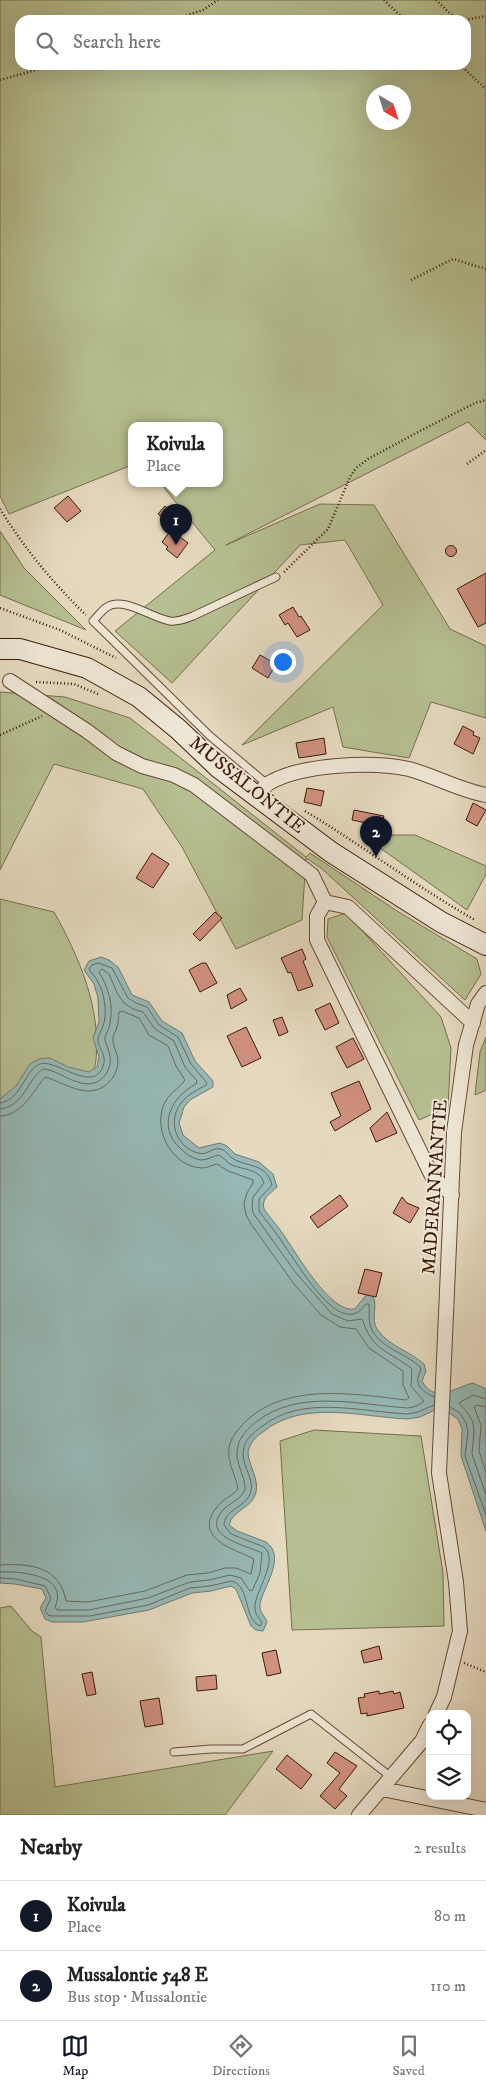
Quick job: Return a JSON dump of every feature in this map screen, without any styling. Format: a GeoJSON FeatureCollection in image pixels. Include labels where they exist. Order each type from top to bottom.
{"type":"FeatureCollection","features":[{"type":"Feature","properties":{"kind":"main road","name":"MUSSALONTIE"},"geometry":{"type":"LineString","coordinates":[[0,649],[20,649],[87,668],[139,697],[178,729],[219,768],[262,791],[331,852],[380,885],[441,922],[486,945]]}},
{"type":"Feature","properties":{"kind":"street"},"geometry":{"type":"LineString","coordinates":[[10,680],[87,731],[116,753],[142,766],[174,775],[194,785],[312,875],[325,902]]}},
{"type":"Feature","properties":{"kind":"street"},"geometry":{"type":"LineString","coordinates":[[262,791],[293,773],[321,768],[388,765],[412,770],[472,792],[486,795]]}},
{"type":"Feature","properties":{"kind":"street"},"geometry":{"type":"LineString","coordinates":[[325,902],[348,907],[473,1023]]}},
{"type":"Feature","properties":{"kind":"street"},"geometry":{"type":"LineString","coordinates":[[325,902],[317,916],[317,940],[432,1176],[452,1195]]}},
{"type":"Feature","properties":{"kind":"street","name":"MADERANNANTIE"},"geometry":{"type":"LineString","coordinates":[[438,1710],[444,1697],[460,1631],[456,1582],[439,1473],[454,1132],[466,1045],[478,1004],[486,993]]}},
{"type":"Feature","properties":{"kind":"street"},"geometry":{"type":"LineString","coordinates":[[358,1815],[382,1789],[422,1741],[426,1734]]}},
{"type":"Feature","properties":{"kind":"street"},"geometry":{"type":"LineString","coordinates":[[382,1789],[486,1810]]}},
{"type":"Feature","properties":{"kind":"lane"},"geometry":{"type":"LineString","coordinates":[[262,791],[210,736],[93,621],[108,606],[116,604],[133,607],[163,619],[178,621],[276,577]]}},
{"type":"Feature","properties":{"kind":"lane"},"geometry":{"type":"LineString","coordinates":[[174,1752],[211,1748],[243,1749],[311,1714],[391,1777]]}},
{"type":"Feature","properties":{"kind":"path"},"geometry":{"type":"LineString","coordinates":[[188,15],[202,10],[218,0]]}},
{"type":"Feature","properties":{"kind":"path"},"geometry":{"type":"LineString","coordinates":[[384,0],[400,15]]}},
{"type":"Feature","properties":{"kind":"path"},"geometry":{"type":"LineString","coordinates":[[436,0],[452,15]]}},
{"type":"Feature","properties":{"kind":"path"},"geometry":{"type":"LineString","coordinates":[[471,19],[486,16]]}},
{"type":"Feature","properties":{"kind":"path"},"geometry":{"type":"LineString","coordinates":[[0,80],[36,70]]}},
{"type":"Feature","properties":{"kind":"path"},"geometry":{"type":"LineString","coordinates":[[465,70],[486,89]]}},
{"type":"Feature","properties":{"kind":"path"},"geometry":{"type":"LineString","coordinates":[[411,280],[453,259],[486,269]]}},
{"type":"Feature","properties":{"kind":"path"},"geometry":{"type":"LineString","coordinates":[[284,571],[328,529],[350,477],[356,468],[368,459],[420,431],[486,400]]}},
{"type":"Feature","properties":{"kind":"path"},"geometry":{"type":"LineString","coordinates":[[466,464],[486,450]]}},
{"type":"Feature","properties":{"kind":"path"},"geometry":{"type":"LineString","coordinates":[[0,510],[17,537],[55,585],[93,621]]}},
{"type":"Feature","properties":{"kind":"path"},"geometry":{"type":"LineString","coordinates":[[0,608],[60,630],[123,661]]}},
{"type":"Feature","properties":{"kind":"path"},"geometry":{"type":"LineString","coordinates":[[10,680],[74,684],[106,697]]}},
{"type":"Feature","properties":{"kind":"path"},"geometry":{"type":"LineString","coordinates":[[0,735],[33,718],[58,712]]}},
{"type":"Feature","properties":{"kind":"path"},"geometry":{"type":"LineString","coordinates":[[298,806],[448,904],[478,921]]}},
{"type":"Feature","properties":{"kind":"path"},"geometry":{"type":"LineString","coordinates":[[453,1659],[486,1672]]}},
{"type":"Feature","properties":{"kind":"green space"},"geometry":{"type":"Polygon","coordinates":[[[0,0],[486,0],[486,440],[468,422],[226,545],[320,504],[374,505],[450,629],[486,646],[486,718],[431,702],[409,758],[343,747],[333,707],[242,745],[383,605],[345,540],[300,545],[172,683],[115,631],[215,550],[163,487],[223,487],[223,422],[128,422],[128,467],[9,514],[0,496],[0,0]]]}},
{"type":"Feature","properties":{"kind":"green space"},"geometry":{"type":"Polygon","coordinates":[[[0,531],[24,568],[86,630],[0,595],[0,531]]]}},
{"type":"Feature","properties":{"kind":"green space"},"geometry":{"type":"Polygon","coordinates":[[[0,692],[65,697],[130,718],[306,857],[310,853],[397,911],[477,959],[481,974],[465,1000],[321,868],[306,858],[302,920],[236,949],[182,847],[143,789],[54,764],[0,870],[0,692]]]}},
{"type":"Feature","properties":{"kind":"green space"},"geometry":{"type":"Polygon","coordinates":[[[362,835],[415,835],[486,866],[486,874],[467,910],[362,835]]]}},
{"type":"Feature","properties":{"kind":"green space"},"geometry":{"type":"Polygon","coordinates":[[[0,899],[54,912],[80,965],[92,1002],[97,1040],[96,1060],[86,1093],[0,1114],[0,899]]]}},
{"type":"Feature","properties":{"kind":"green space"},"geometry":{"type":"Polygon","coordinates":[[[346,913],[441,1017],[451,1048],[448,1107],[419,1120],[327,937],[328,919],[346,913]]]}},
{"type":"Feature","properties":{"kind":"green space"},"geometry":{"type":"Polygon","coordinates":[[[486,1037],[486,1090],[475,1095],[480,1052],[486,1037]]]}},
{"type":"Feature","properties":{"kind":"green space"},"geometry":{"type":"Polygon","coordinates":[[[314,1430],[421,1436],[443,1573],[444,1626],[292,1630],[280,1441],[314,1430]]]}},
{"type":"Feature","properties":{"kind":"green space"},"geometry":{"type":"Polygon","coordinates":[[[11,1606],[32,1631],[41,1637],[55,1787],[273,1751],[225,1815],[0,1815],[0,1608],[11,1606]]]}},
{"type":"Feature","properties":{"kind":"water"},"geometry":{"type":"Polygon","coordinates":[[[101,957],[118,967],[132,995],[149,1002],[162,1021],[182,1033],[195,1061],[213,1081],[213,1087],[190,1100],[184,1107],[179,1123],[183,1135],[199,1148],[220,1143],[227,1146],[235,1154],[259,1162],[273,1174],[277,1187],[265,1199],[264,1209],[314,1280],[335,1302],[345,1308],[355,1309],[367,1294],[372,1295],[375,1303],[374,1320],[377,1329],[387,1340],[424,1364],[426,1371],[422,1381],[427,1388],[439,1393],[473,1383],[486,1389],[486,1531],[461,1456],[462,1429],[458,1419],[446,1411],[435,1410],[420,1417],[408,1419],[333,1412],[314,1413],[296,1416],[279,1422],[255,1438],[248,1453],[255,1477],[256,1492],[251,1502],[234,1516],[229,1525],[237,1531],[266,1542],[272,1548],[274,1564],[260,1604],[261,1612],[267,1622],[263,1631],[256,1630],[251,1626],[236,1589],[231,1586],[192,1593],[149,1610],[83,1622],[52,1622],[45,1619],[40,1608],[46,1598],[42,1589],[0,1583],[0,1099],[16,1086],[30,1064],[39,1059],[50,1058],[68,1067],[89,1072],[97,1067],[99,1057],[93,1038],[99,1022],[98,998],[94,984],[84,970],[89,961],[101,957]]]}},
{"type":"Feature","properties":{"kind":"building"},"geometry":{"type":"Polygon","coordinates":[[[68,496],[81,511],[67,522],[54,508],[68,496]]]}},
{"type":"Feature","properties":{"kind":"building"},"geometry":{"type":"Polygon","coordinates":[[[165,506],[176,516],[169,523],[158,514],[165,506]]]}},
{"type":"Feature","properties":{"kind":"building"},"geometry":{"type":"Polygon","coordinates":[[[171,530],[188,543],[177,558],[166,549],[168,547],[162,542],[171,530]]]}},
{"type":"Feature","properties":{"kind":"building"},"geometry":{"type":"Polygon","coordinates":[[[451,545],[457,551],[451,557],[445,551],[451,545]]]}},
{"type":"Feature","properties":{"kind":"building"},"geometry":{"type":"Polygon","coordinates":[[[486,573],[486,623],[478,627],[457,589],[486,573]]]}},
{"type":"Feature","properties":{"kind":"building"},"geometry":{"type":"Polygon","coordinates":[[[293,607],[310,630],[297,637],[288,623],[285,625],[279,615],[293,607]]]}},
{"type":"Feature","properties":{"kind":"building"},"geometry":{"type":"Polygon","coordinates":[[[260,655],[276,664],[268,678],[252,668],[260,655]]]}},
{"type":"Feature","properties":{"kind":"building"},"geometry":{"type":"Polygon","coordinates":[[[463,726],[474,732],[473,735],[480,738],[473,754],[454,744],[463,726]]]}},
{"type":"Feature","properties":{"kind":"building"},"geometry":{"type":"Polygon","coordinates":[[[324,738],[326,754],[299,758],[296,743],[324,738]]]}},
{"type":"Feature","properties":{"kind":"building"},"geometry":{"type":"Polygon","coordinates":[[[307,788],[324,791],[321,806],[304,802],[307,788]]]}},
{"type":"Feature","properties":{"kind":"building"},"geometry":{"type":"Polygon","coordinates":[[[473,803],[486,810],[477,826],[466,820],[473,803]]]}},
{"type":"Feature","properties":{"kind":"building"},"geometry":{"type":"Polygon","coordinates":[[[354,810],[384,816],[381,826],[352,820],[354,810]]]}},
{"type":"Feature","properties":{"kind":"building"},"geometry":{"type":"Polygon","coordinates":[[[152,853],[169,864],[153,888],[136,878],[152,853]]]}},
{"type":"Feature","properties":{"kind":"building"},"geometry":{"type":"Polygon","coordinates":[[[215,912],[222,918],[200,941],[193,934],[215,912]]]}},
{"type":"Feature","properties":{"kind":"building"},"geometry":{"type":"Polygon","coordinates":[[[302,949],[306,959],[303,961],[313,986],[298,991],[291,972],[288,973],[281,958],[302,949]]]}},
{"type":"Feature","properties":{"kind":"building"},"geometry":{"type":"Polygon","coordinates":[[[202,963],[206,963],[217,983],[200,992],[189,970],[202,963]]]}},
{"type":"Feature","properties":{"kind":"building"},"geometry":{"type":"Polygon","coordinates":[[[240,988],[247,1000],[231,1009],[227,995],[240,988]]]}},
{"type":"Feature","properties":{"kind":"building"},"geometry":{"type":"Polygon","coordinates":[[[330,1003],[339,1023],[325,1030],[315,1010],[330,1003]]]}},
{"type":"Feature","properties":{"kind":"building"},"geometry":{"type":"Polygon","coordinates":[[[282,1017],[288,1032],[279,1036],[273,1020],[282,1017]]]}},
{"type":"Feature","properties":{"kind":"building"},"geometry":{"type":"Polygon","coordinates":[[[246,1027],[261,1058],[242,1067],[227,1036],[246,1027]]]}},
{"type":"Feature","properties":{"kind":"building"},"geometry":{"type":"Polygon","coordinates":[[[353,1038],[364,1059],[347,1068],[336,1047],[353,1038]]]}},
{"type":"Feature","properties":{"kind":"building"},"geometry":{"type":"Polygon","coordinates":[[[359,1081],[371,1109],[335,1131],[330,1122],[341,1116],[331,1093],[359,1081]]]}},
{"type":"Feature","properties":{"kind":"building"},"geometry":{"type":"Polygon","coordinates":[[[387,1112],[397,1133],[376,1142],[370,1128],[387,1112]]]}},
{"type":"Feature","properties":{"kind":"building"},"geometry":{"type":"Polygon","coordinates":[[[340,1195],[348,1206],[318,1228],[310,1217],[340,1195]]]}},
{"type":"Feature","properties":{"kind":"building"},"geometry":{"type":"Polygon","coordinates":[[[402,1197],[407,1203],[419,1208],[410,1223],[393,1213],[402,1197]]]}},
{"type":"Feature","properties":{"kind":"building"},"geometry":{"type":"Polygon","coordinates":[[[365,1269],[382,1273],[376,1297],[358,1293],[365,1269]]]}},
{"type":"Feature","properties":{"kind":"building"},"geometry":{"type":"Polygon","coordinates":[[[379,1646],[382,1659],[364,1663],[361,1651],[379,1646]]]}},
{"type":"Feature","properties":{"kind":"building"},"geometry":{"type":"Polygon","coordinates":[[[276,1650],[281,1673],[267,1676],[262,1653],[276,1650]]]}},
{"type":"Feature","properties":{"kind":"building"},"geometry":{"type":"Polygon","coordinates":[[[92,1672],[96,1694],[87,1696],[82,1674],[92,1672]]]}},
{"type":"Feature","properties":{"kind":"building"},"geometry":{"type":"Polygon","coordinates":[[[216,1675],[217,1689],[197,1691],[196,1677],[216,1675]]]}},
{"type":"Feature","properties":{"kind":"building"},"geometry":{"type":"Polygon","coordinates":[[[379,1691],[379,1694],[393,1691],[394,1694],[400,1692],[404,1708],[367,1716],[367,1713],[361,1714],[358,1698],[365,1697],[364,1694],[379,1691]]]}},
{"type":"Feature","properties":{"kind":"building"},"geometry":{"type":"Polygon","coordinates":[[[159,1698],[163,1724],[145,1727],[140,1701],[159,1698]]]}},
{"type":"Feature","properties":{"kind":"building"},"geometry":{"type":"Polygon","coordinates":[[[335,1752],[357,1766],[339,1789],[347,1796],[335,1809],[320,1796],[340,1773],[327,1763],[335,1752]]]}},
{"type":"Feature","properties":{"kind":"building"},"geometry":{"type":"Polygon","coordinates":[[[287,1755],[312,1775],[301,1789],[276,1769],[287,1755]]]}},
{"type":"Feature","properties":{"kind":"place","name":"Koivula"},"geometry":{"type":"Point","coordinates":[176,545]}},
{"type":"Feature","properties":{"kind":"place","name":"Mussalontie 548 E"},"geometry":{"type":"Point","coordinates":[376,857]}}]}
